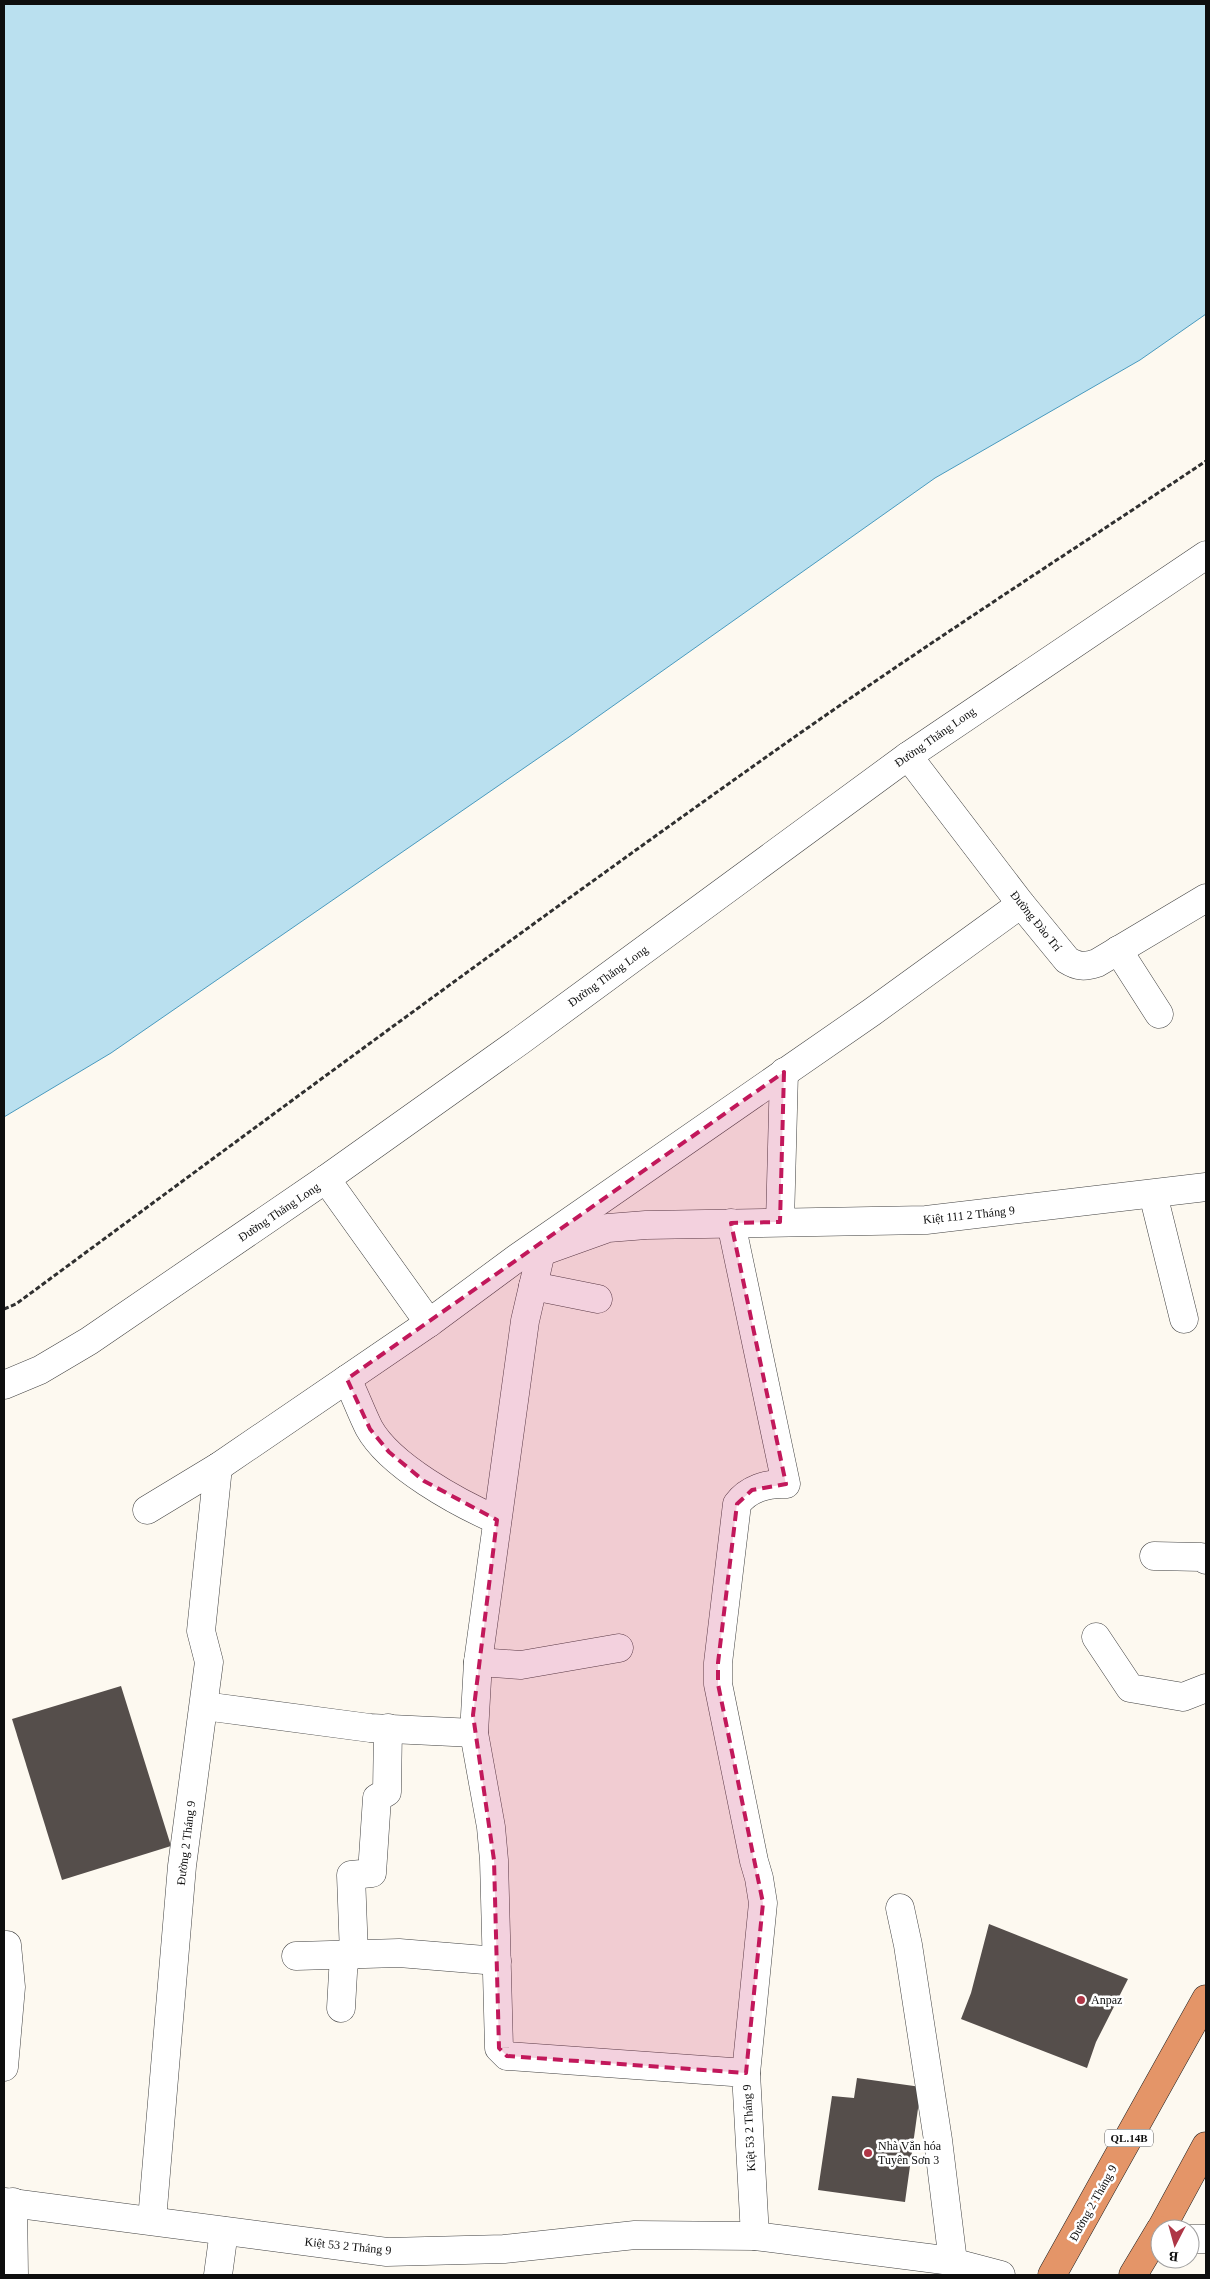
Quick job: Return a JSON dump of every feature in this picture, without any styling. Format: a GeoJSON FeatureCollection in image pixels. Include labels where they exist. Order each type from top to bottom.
{"type":"FeatureCollection","features":[{"type":"Feature","properties":{"kind":"highway","name":"Đường 2 Tháng 9"},"geometry":{"type":"LineString","coordinates":[[1052,2275],[1206,1999]]}},
{"type":"Feature","properties":{"kind":"highway"},"geometry":{"type":"LineString","coordinates":[[1167,2219],[1206,2146]]}},
{"type":"Feature","properties":{"kind":"highway"},"geometry":{"type":"LineString","coordinates":[[1133,2275],[1150,2249]]}},
{"type":"Feature","properties":{"kind":"street","name":"Đường Thăng Long"},"geometry":{"type":"LineString","coordinates":[[4,1385],[40,1370],[89,1341],[326,1180],[520,1041],[908,756],[1206,555]]}},
{"type":"Feature","properties":{"kind":"street","name":"Đường Đào Trí"},"geometry":{"type":"LineString","coordinates":[[908,756],[1021,904],[1068,960],[1076,966],[1087,967],[1206,898]]}},
{"type":"Feature","properties":{"kind":"street"},"geometry":{"type":"LineString","coordinates":[[147,1510],[218,1467],[529,1255],[1021,904]]}},
{"type":"Feature","properties":{"kind":"street"},"geometry":{"type":"LineString","coordinates":[[1118,950],[1160,1014]]}},
{"type":"Feature","properties":{"kind":"street"},"geometry":{"type":"LineString","coordinates":[[780,1222],[784,1072]]}},
{"type":"Feature","properties":{"kind":"street"},"geometry":{"type":"LineString","coordinates":[[326,1180],[429,1323]]}},
{"type":"Feature","properties":{"kind":"street","name":"Kiệt 111 2 Tháng 9"},"geometry":{"type":"LineString","coordinates":[[529,1255],[608,1228],[646,1225],[926,1220],[1206,1187]]}},
{"type":"Feature","properties":{"kind":"street"},"geometry":{"type":"LineString","coordinates":[[1154,1194],[1184,1319]]}},
{"type":"Feature","properties":{"kind":"street"},"geometry":{"type":"LineString","coordinates":[[731,1223],[786,1484],[777,1484],[752,1490],[743,1496],[737,1504],[718,1663],[718,1684],[759,1878],[762,1903],[762,1926],[746,2073]]}},
{"type":"Feature","properties":{"kind":"street","name":"Kiệt 53 2 Tháng 9"},"geometry":{"type":"LineString","coordinates":[[529,1255],[533,1286],[525,1321],[478,1662],[474,1733],[491,1827],[499,2048],[507,2056],[746,2073],[755,2236]]}},
{"type":"Feature","properties":{"kind":"street"},"geometry":{"type":"LineString","coordinates":[[533,1286],[598,1299]]}},
{"type":"Feature","properties":{"kind":"street"},"geometry":{"type":"LineString","coordinates":[[347,1379],[370,1429],[389,1452],[424,1481],[464,1505],[497,1520]]}},
{"type":"Feature","properties":{"kind":"street","name":"Đường 2 Tháng 9"},"geometry":{"type":"LineString","coordinates":[[152,2220],[182,1866],[209,1662],[201,1631],[218,1467]]}},
{"type":"Feature","properties":{"kind":"street"},"geometry":{"type":"LineString","coordinates":[[1154,1556],[1201,1557],[1206,1560]]}},
{"type":"Feature","properties":{"kind":"street"},"geometry":{"type":"LineString","coordinates":[[1096,1636],[1130,1688],[1183,1697],[1206,1688]]}},
{"type":"Feature","properties":{"kind":"street"},"geometry":{"type":"LineString","coordinates":[[478,1662],[521,1665],[618,1648]]}},
{"type":"Feature","properties":{"kind":"street"},"geometry":{"type":"LineString","coordinates":[[204,1706],[388,1728],[474,1733]]}},
{"type":"Feature","properties":{"kind":"street"},"geometry":{"type":"LineString","coordinates":[[341,2008],[349,1955],[351,1874],[372,1873],[377,1798],[387,1792],[388,1728]]}},
{"type":"Feature","properties":{"kind":"street"},"geometry":{"type":"LineString","coordinates":[[900,1908],[908,1945],[935,2120],[953,2262]]}},
{"type":"Feature","properties":{"kind":"street"},"geometry":{"type":"LineString","coordinates":[[4,2067],[12,1987],[7,1945]]}},
{"type":"Feature","properties":{"kind":"street"},"geometry":{"type":"LineString","coordinates":[[296,1956],[399,1953],[497,1961]]}},
{"type":"Feature","properties":{"kind":"street"},"geometry":{"type":"LineString","coordinates":[[8,2202],[14,2275]]}},
{"type":"Feature","properties":{"kind":"street","name":"Kiệt 53 2 Tháng 9"},"geometry":{"type":"LineString","coordinates":[[8,2202],[387,2252],[504,2249],[635,2235],[755,2236],[953,2262],[1001,2275]]}},
{"type":"Feature","properties":{"kind":"street"},"geometry":{"type":"LineString","coordinates":[[218,2275],[224,2231]]}},
{"type":"Feature","properties":{"kind":"path"},"geometry":{"type":"LineString","coordinates":[[4,1309],[16,1304],[433,996],[763,759],[931,642],[1206,461]]}},
{"type":"Feature","properties":{"kind":"highlighted area"},"geometry":{"type":"Polygon","coordinates":[[[784,1072],[780,1222],[731,1223],[786,1484],[752,1490],[737,1504],[718,1663],[718,1684],[763,1903],[746,2073],[507,2056],[499,2048],[494,1860],[473,1715],[497,1520],[424,1481],[389,1452],[370,1429],[347,1379],[784,1072]]]}},
{"type":"Feature","properties":{"kind":"water"},"geometry":{"type":"Polygon","coordinates":[[[4,4],[1206,4],[1206,314],[1140,360],[935,478],[569,737],[111,1053],[4,1117],[4,4]]]}},
{"type":"Feature","properties":{"kind":"building"},"geometry":{"type":"Polygon","coordinates":[[[121,1686],[171,1846],[62,1880],[12,1719],[121,1686]]]}},
{"type":"Feature","properties":{"kind":"building"},"geometry":{"type":"Polygon","coordinates":[[[989,1924],[1128,1979],[1096,2042],[1087,2068],[961,2019],[971,1993],[989,1924]]]}},
{"type":"Feature","properties":{"kind":"building"},"geometry":{"type":"Polygon","coordinates":[[[857,2078],[921,2087],[905,2202],[818,2190],[832,2096],[854,2098],[857,2078]]]}},
{"type":"Feature","properties":{"kind":"place","name":"Anpaz"},"geometry":{"type":"Point","coordinates":[1081,2000]}},
{"type":"Feature","properties":{"kind":"place","name":"Nhà Văn hóa Tuyên Sơn 3"},"geometry":{"type":"Point","coordinates":[868,2153]}}]}
